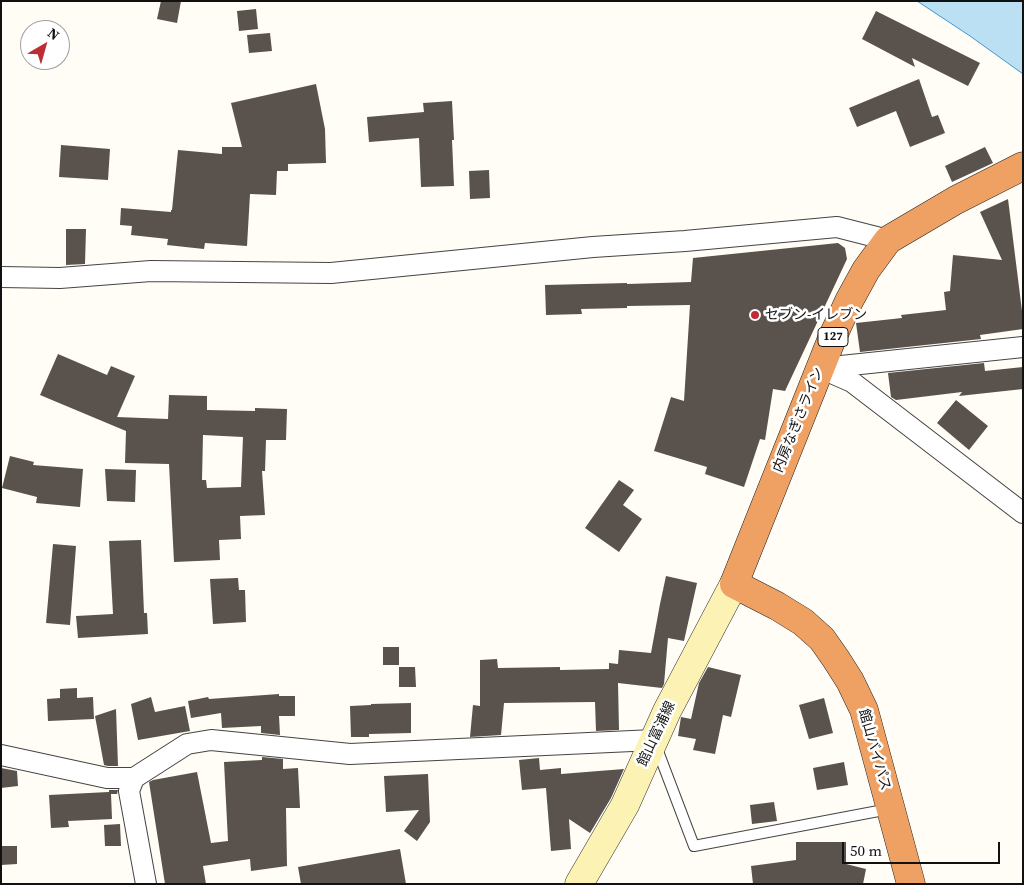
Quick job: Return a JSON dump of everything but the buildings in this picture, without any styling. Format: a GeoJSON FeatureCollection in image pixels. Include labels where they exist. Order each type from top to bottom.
{"type":"FeatureCollection","features":[{"type":"Feature","properties":{"kind":"highway","name":"内房なぎさライン"},"geometry":{"type":"LineString","coordinates":[[734,584],[820,368],[849,301],[866,270],[888,240],[956,200],[1023,166]]}},
{"type":"Feature","properties":{"kind":"highway","name":"館山バイパス"},"geometry":{"type":"LineString","coordinates":[[734,584],[803,622],[822,639],[850,681],[864,710],[911,884]]}},
{"type":"Feature","properties":{"kind":"main road","name":"館山富浦線"},"geometry":{"type":"LineString","coordinates":[[579,884],[625,805],[667,711],[734,584]]}},
{"type":"Feature","properties":{"kind":"street"},"geometry":{"type":"LineString","coordinates":[[1,277],[60,278],[151,271],[331,273],[593,247],[837,226],[888,240]]}},
{"type":"Feature","properties":{"kind":"street"},"geometry":{"type":"LineString","coordinates":[[820,368],[1023,347]]}},
{"type":"Feature","properties":{"kind":"street"},"geometry":{"type":"LineString","coordinates":[[820,368],[852,382],[1021,507]]}},
{"type":"Feature","properties":{"kind":"street"},"geometry":{"type":"LineString","coordinates":[[1,755],[107,778],[134,778],[187,744],[211,740],[350,754],[654,740]]}},
{"type":"Feature","properties":{"kind":"street"},"geometry":{"type":"LineString","coordinates":[[134,778],[129,791],[146,884]]}},
{"type":"Feature","properties":{"kind":"lane"},"geometry":{"type":"LineString","coordinates":[[654,740],[694,846],[891,808]]}},
{"type":"Feature","properties":{"kind":"water"},"geometry":{"type":"Polygon","coordinates":[[[917,1],[1023,1],[1023,74],[970,36],[917,1]]]}},
{"type":"Feature","properties":{"kind":"place","name":"セブン-イレブン"},"geometry":{"type":"Point","coordinates":[755,315]}}]}
